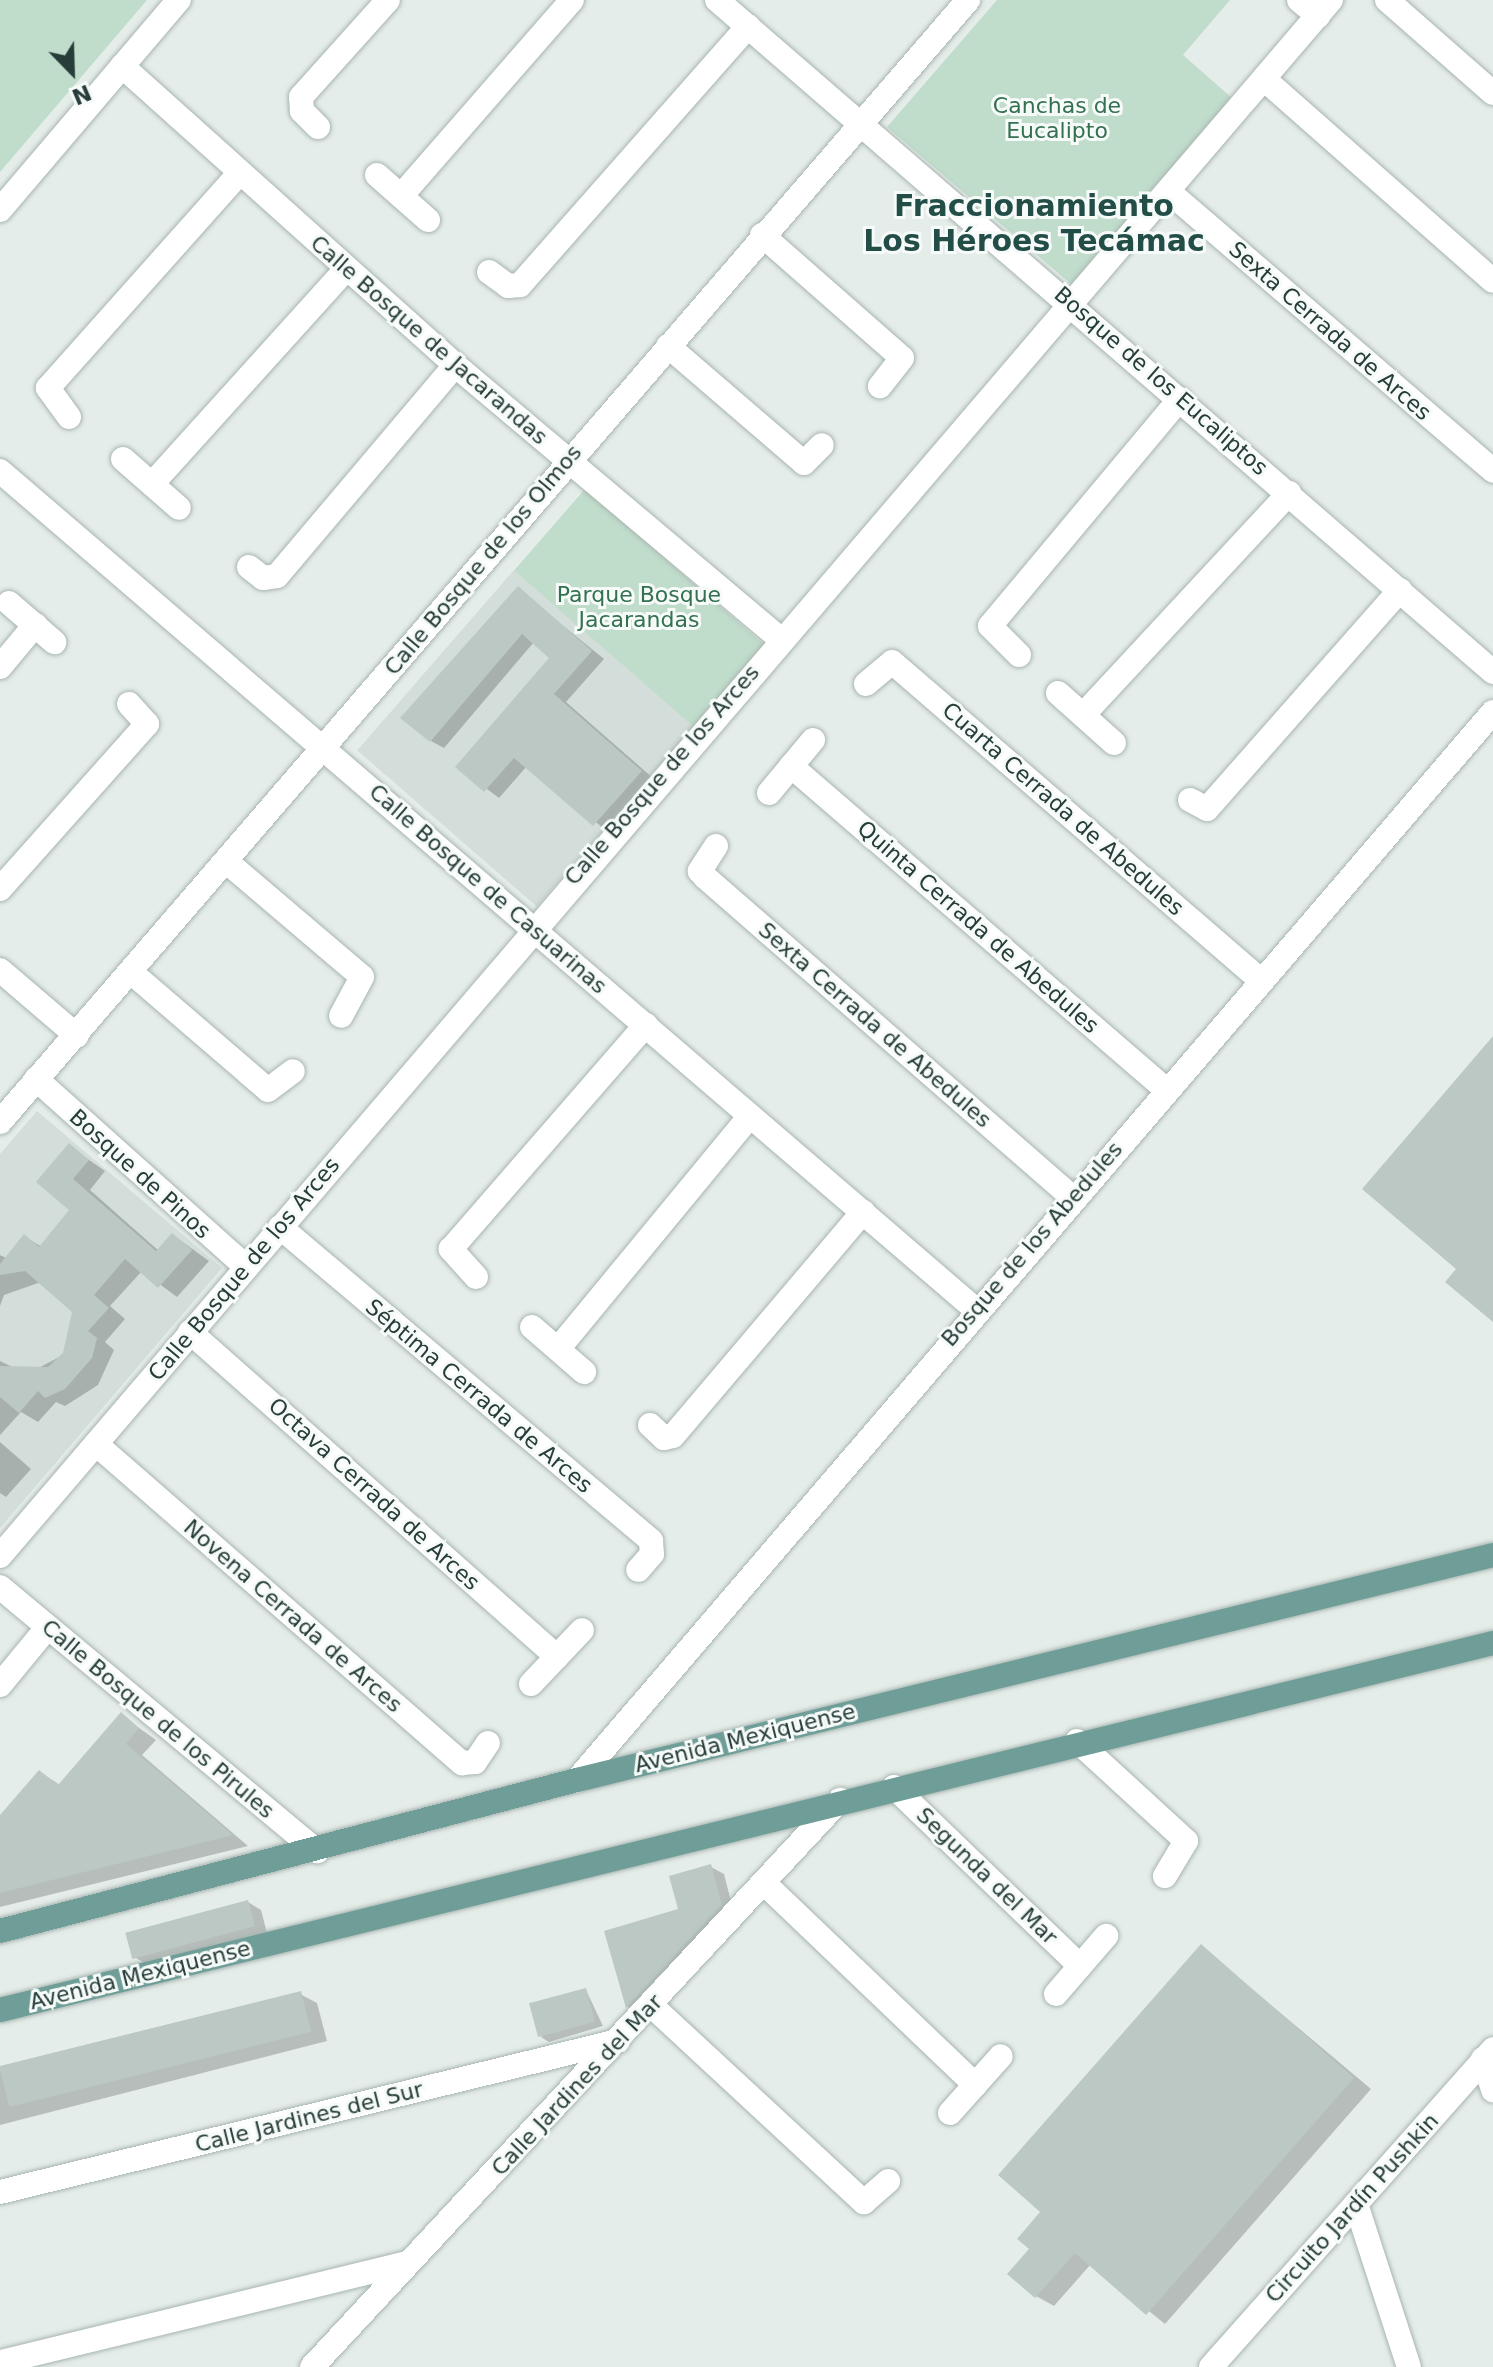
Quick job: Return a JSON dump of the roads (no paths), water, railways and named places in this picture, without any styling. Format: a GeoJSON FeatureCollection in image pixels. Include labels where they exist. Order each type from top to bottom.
{"type":"FeatureCollection","features":[{"type":"Feature","properties":{"kind":"main road","name":"Avenida Mexiquense"},"geometry":{"type":"LineString","coordinates":[[0,1931],[317,1851],[577,1780],[1493,1555]]}},
{"type":"Feature","properties":{"kind":"main road","name":"Avenida Mexiquense"},"geometry":{"type":"LineString","coordinates":[[0,2010],[1077,1741],[1493,1643]]}},
{"type":"Feature","properties":{"kind":"street"},"geometry":{"type":"LineString","coordinates":[[0,210],[179,0]]}},
{"type":"Feature","properties":{"kind":"street"},"geometry":{"type":"LineString","coordinates":[[318,127],[302,111],[301,97],[388,0]]}},
{"type":"Feature","properties":{"kind":"street"},"geometry":{"type":"LineString","coordinates":[[401,196],[572,0]]}},
{"type":"Feature","properties":{"kind":"street","name":"Bosque de los Eucaliptos"},"geometry":{"type":"LineString","coordinates":[[717,0],[1493,672]]}},
{"type":"Feature","properties":{"kind":"street","name":"Calle Bosque de los Olmos"},"geometry":{"type":"LineString","coordinates":[[0,1122],[132,973],[568,460],[968,0]]}},
{"type":"Feature","properties":{"kind":"street"},"geometry":{"type":"LineString","coordinates":[[1299,0],[1325,8]]}},
{"type":"Feature","properties":{"kind":"street"},"geometry":{"type":"LineString","coordinates":[[1387,0],[1493,93]]}},
{"type":"Feature","properties":{"kind":"street","name":"Calle Bosque de los Arces"},"geometry":{"type":"LineString","coordinates":[[0,1556],[779,638],[1325,8]]}},
{"type":"Feature","properties":{"kind":"street"},"geometry":{"type":"LineString","coordinates":[[489,272],[508,286],[520,285],[748,26]]}},
{"type":"Feature","properties":{"kind":"street","name":"Calle Bosque de Jacarandas"},"geometry":{"type":"LineString","coordinates":[[122,66],[455,365],[779,638]]}},
{"type":"Feature","properties":{"kind":"street"},"geometry":{"type":"LineString","coordinates":[[1264,79],[1493,281]]}},
{"type":"Feature","properties":{"kind":"street"},"geometry":{"type":"LineString","coordinates":[[69,417],[48,388],[239,174]]}},
{"type":"Feature","properties":{"kind":"street"},"geometry":{"type":"LineString","coordinates":[[377,175],[428,220]]}},
{"type":"Feature","properties":{"kind":"street","name":"Sexta Cerrada de Arces"},"geometry":{"type":"LineString","coordinates":[[1168,191],[1493,471]]}},
{"type":"Feature","properties":{"kind":"street"},"geometry":{"type":"LineString","coordinates":[[762,235],[902,358],[880,386]]}},
{"type":"Feature","properties":{"kind":"street"},"geometry":{"type":"LineString","coordinates":[[152,484],[346,269]]}},
{"type":"Feature","properties":{"kind":"street"},"geometry":{"type":"LineString","coordinates":[[668,346],[804,463],[822,445]]}},
{"type":"Feature","properties":{"kind":"street"},"geometry":{"type":"LineString","coordinates":[[249,567],[263,578],[277,576],[455,365]]}},
{"type":"Feature","properties":{"kind":"street"},"geometry":{"type":"LineString","coordinates":[[1019,655],[990,626],[1180,399]]}},
{"type":"Feature","properties":{"kind":"street"},"geometry":{"type":"LineString","coordinates":[[123,459],[179,508]]}},
{"type":"Feature","properties":{"kind":"street","name":"Calle Bosque de Casuarinas"},"geometry":{"type":"LineString","coordinates":[[0,471],[975,1309]]}},
{"type":"Feature","properties":{"kind":"street"},"geometry":{"type":"LineString","coordinates":[[1083,715],[1289,493]]}},
{"type":"Feature","properties":{"kind":"street"},"geometry":{"type":"LineString","coordinates":[[1190,800],[1207,809],[1400,590]]}},
{"type":"Feature","properties":{"kind":"street"},"geometry":{"type":"LineString","coordinates":[[9,603],[54,642]]}},
{"type":"Feature","properties":{"kind":"street"},"geometry":{"type":"LineString","coordinates":[[0,667],[35,625]]}},
{"type":"Feature","properties":{"kind":"street","name":"Cuarta Cerrada de Abedules"},"geometry":{"type":"LineString","coordinates":[[866,684],[892,662],[1260,980]]}},
{"type":"Feature","properties":{"kind":"street"},"geometry":{"type":"LineString","coordinates":[[1058,693],[1114,743]]}},
{"type":"Feature","properties":{"kind":"street"},"geometry":{"type":"LineString","coordinates":[[0,889],[147,724],[129,704]]}},
{"type":"Feature","properties":{"kind":"street","name":"Bosque de los Abedules"},"geometry":{"type":"LineString","coordinates":[[577,1780],[975,1309],[1493,712]]}},
{"type":"Feature","properties":{"kind":"street"},"geometry":{"type":"LineString","coordinates":[[769,793],[813,740]]}},
{"type":"Feature","properties":{"kind":"street","name":"Quinta Cerrada de Abedules"},"geometry":{"type":"LineString","coordinates":[[791,766],[1165,1089]]}},
{"type":"Feature","properties":{"kind":"street","name":"Sexta Cerrada de Abedules"},"geometry":{"type":"LineString","coordinates":[[716,846],[700,871],[705,877],[1073,1198]]}},
{"type":"Feature","properties":{"kind":"street"},"geometry":{"type":"LineString","coordinates":[[227,862],[362,977],[341,1016]]}},
{"type":"Feature","properties":{"kind":"street"},"geometry":{"type":"LineString","coordinates":[[0,970],[77,1036]]}},
{"type":"Feature","properties":{"kind":"street"},"geometry":{"type":"LineString","coordinates":[[132,973],[268,1090],[293,1071]]}},
{"type":"Feature","properties":{"kind":"street"},"geometry":{"type":"LineString","coordinates":[[476,1277],[451,1249],[646,1025]]}},
{"type":"Feature","properties":{"kind":"street","name":"Bosque de Pinos"},"geometry":{"type":"LineString","coordinates":[[36,1079],[246,1267]]}},
{"type":"Feature","properties":{"kind":"street"},"geometry":{"type":"LineString","coordinates":[[558,1349],[749,1117]]}},
{"type":"Feature","properties":{"kind":"street"},"geometry":{"type":"LineString","coordinates":[[650,1425],[664,1438],[673,1436],[863,1212]]}},
{"type":"Feature","properties":{"kind":"street","name":"Séptima Cerrada de Arces"},"geometry":{"type":"LineString","coordinates":[[280,1227],[651,1541],[652,1554],[638,1570]]}},
{"type":"Feature","properties":{"kind":"street"},"geometry":{"type":"LineString","coordinates":[[532,1327],[584,1372]]}},
{"type":"Feature","properties":{"kind":"street","name":"Octava Cerrada de Arces"},"geometry":{"type":"LineString","coordinates":[[190,1332],[557,1657]]}},
{"type":"Feature","properties":{"kind":"street","name":"Novena Cerrada de Arces"},"geometry":{"type":"LineString","coordinates":[[96,1444],[462,1763],[475,1762],[488,1743]]}},
{"type":"Feature","properties":{"kind":"street","name":"Calle Bosque de los Pirules"},"geometry":{"type":"LineString","coordinates":[[0,1587],[317,1851]]}},
{"type":"Feature","properties":{"kind":"street"},"geometry":{"type":"LineString","coordinates":[[0,1685],[47,1628]]}},
{"type":"Feature","properties":{"kind":"street"},"geometry":{"type":"LineString","coordinates":[[531,1684],[582,1630]]}},
{"type":"Feature","properties":{"kind":"street"},"geometry":{"type":"LineString","coordinates":[[1077,1741],[1186,1841],[1186,1853],[1165,1876]]}},
{"type":"Feature","properties":{"kind":"street","name":"Segunda del Mar"},"geometry":{"type":"LineString","coordinates":[[894,1787],[1080,1966]]}},
{"type":"Feature","properties":{"kind":"street","name":"Calle Jardines del Mar"},"geometry":{"type":"LineString","coordinates":[[312,2367],[652,2006],[840,1800]]}},
{"type":"Feature","properties":{"kind":"street"},"geometry":{"type":"LineString","coordinates":[[765,1884],[975,2085]]}},
{"type":"Feature","properties":{"kind":"street"},"geometry":{"type":"LineString","coordinates":[[1056,1994],[1106,1936]]}},
{"type":"Feature","properties":{"kind":"street"},"geometry":{"type":"LineString","coordinates":[[652,2006],[864,2202],[888,2181]]}},
{"type":"Feature","properties":{"kind":"street","name":"Calle Jardines del Sur"},"geometry":{"type":"LineString","coordinates":[[0,2192],[618,2041]]}},
{"type":"Feature","properties":{"kind":"street"},"geometry":{"type":"LineString","coordinates":[[1488,2054],[1493,2090]]}},
{"type":"Feature","properties":{"kind":"street","name":"Circuito Jardín Pushkin"},"geometry":{"type":"LineString","coordinates":[[1211,2367],[1233,2356],[1356,2204],[1488,2054]]}},
{"type":"Feature","properties":{"kind":"street"},"geometry":{"type":"LineString","coordinates":[[950,2113],[1001,2056]]}},
{"type":"Feature","properties":{"kind":"street"},"geometry":{"type":"LineString","coordinates":[[1356,2204],[1409,2367]]}},
{"type":"Feature","properties":{"kind":"street"},"geometry":{"type":"LineString","coordinates":[[4,2357],[408,2263]]}},
{"type":"Feature","properties":{"kind":"district","name":"Fraccionamiento Los Héroes Tecámac"},"geometry":{"type":"Point","coordinates":[1034,223]}},
{"type":"Feature","properties":{"kind":"park label","name":"Canchas de Eucalipto"},"geometry":{"type":"Point","coordinates":[1057,118]}},
{"type":"Feature","properties":{"kind":"park label","name":"Parque Bosque Jacarandas"},"geometry":{"type":"Point","coordinates":[639,606]}}]}
